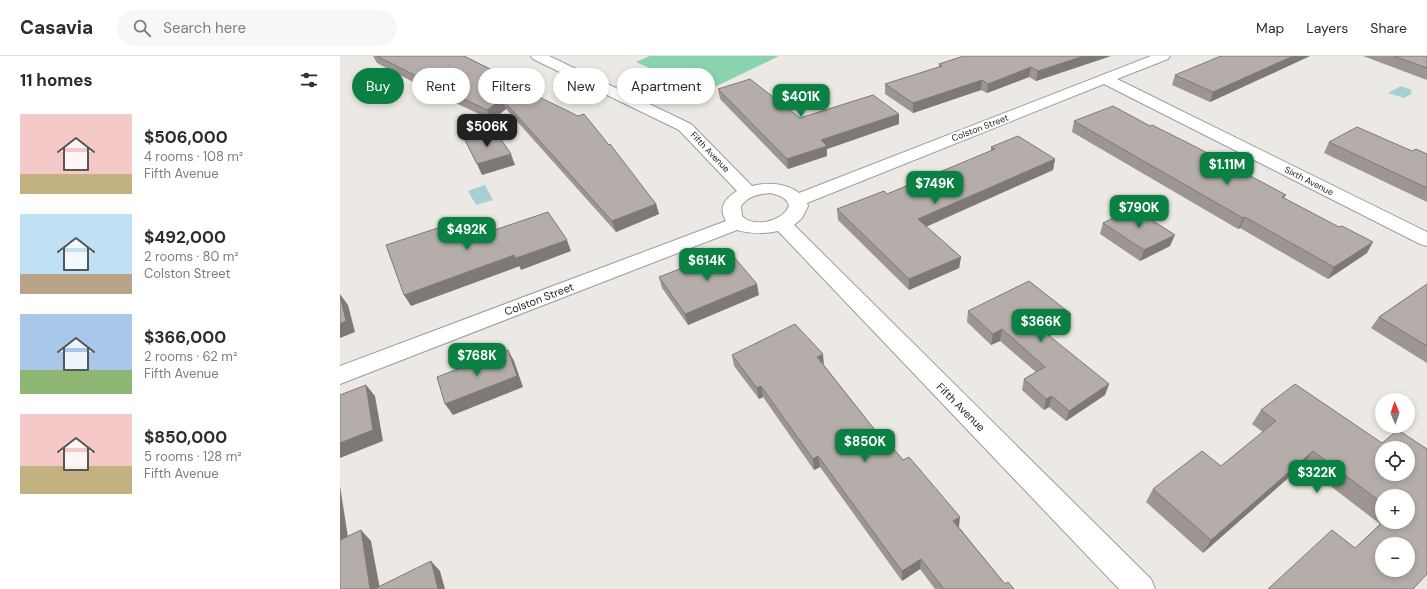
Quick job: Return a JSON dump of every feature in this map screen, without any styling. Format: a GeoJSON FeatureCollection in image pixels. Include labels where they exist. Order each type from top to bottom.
{"type":"FeatureCollection","features":[{"type":"Feature","properties":{"kind":"street","name":"Fifth Avenue"},"geometry":{"type":"LineString","coordinates":[[538,56],[685,127],[748,192]]}},
{"type":"Feature","properties":{"kind":"street","name":"Colston Street"},"geometry":{"type":"LineString","coordinates":[[797,200],[1163,56]]}},
{"type":"Feature","properties":{"kind":"street","name":"Sixth Avenue"},"geometry":{"type":"LineString","coordinates":[[1105,79],[1427,240]]}},
{"type":"Feature","properties":{"kind":"street"},"geometry":{"type":"LineString","coordinates":[[771,188],[782,190],[791,194],[797,200],[799,207],[796,214],[782,224],[758,228],[746,227],[737,223],[732,217],[730,210],[732,203],[739,196],[748,192],[771,188]]}},
{"type":"Feature","properties":{"kind":"street","name":"Colston Street"},"geometry":{"type":"LineString","coordinates":[[340,375],[737,223]]}},
{"type":"Feature","properties":{"kind":"street","name":"Fifth Avenue"},"geometry":{"type":"LineString","coordinates":[[782,224],[1140,589]]}},
{"type":"Feature","properties":{"kind":"green space"},"geometry":{"type":"Polygon","coordinates":[[[650,56],[779,56],[715,87],[715,68],[650,68],[636,62],[650,56]]]}},
{"type":"Feature","properties":{"kind":"water"},"geometry":{"type":"Polygon","coordinates":[[[1401,86],[1412,90],[1410,92],[1413,93],[1404,98],[1388,93],[1401,86]]]}},
{"type":"Feature","properties":{"kind":"water"},"geometry":{"type":"Polygon","coordinates":[[[485,185],[493,200],[476,205],[468,191],[485,185]]]}},
{"type":"Feature","properties":{"kind":"building"},"geometry":{"type":"Polygon","coordinates":[[[377,56],[464,56],[488,68],[478,68],[478,104],[495,104],[487,110],[470,102],[470,68],[412,68],[412,74],[404,70],[404,68],[401,68],[377,56]]]}},
{"type":"Feature","properties":{"kind":"building"},"geometry":{"type":"Polygon","coordinates":[[[964,56],[1084,56],[1038,71],[1031,67],[988,84],[982,80],[913,103],[885,84],[942,66],[939,64],[964,56]]]}},
{"type":"Feature","properties":{"kind":"building"},"geometry":{"type":"Polygon","coordinates":[[[1221,56],[1293,56],[1213,92],[1175,75],[1221,56]]]}},
{"type":"Feature","properties":{"kind":"building"},"geometry":{"type":"Polygon","coordinates":[[[1394,56],[1427,56],[1427,68],[1394,56]]]}},
{"type":"Feature","properties":{"kind":"building"},"geometry":{"type":"Polygon","coordinates":[[[750,79],[800,118],[873,95],[899,114],[821,140],[827,146],[787,159],[718,89],[750,79]]]}},
{"type":"Feature","properties":{"kind":"building"},"geometry":{"type":"Polygon","coordinates":[[[545,100],[578,116],[584,114],[609,145],[610,144],[656,204],[612,221],[507,104],[545,104],[545,100]]]}},
{"type":"Feature","properties":{"kind":"building"},"geometry":{"type":"Polygon","coordinates":[[[1113,106],[1150,126],[1152,125],[1196,147],[1286,195],[1282,197],[1339,227],[1342,226],[1373,242],[1334,267],[1245,217],[1243,218],[1074,121],[1113,106]]]}},
{"type":"Feature","properties":{"kind":"building"},"geometry":{"type":"Polygon","coordinates":[[[1357,127],[1412,151],[1416,149],[1427,154],[1427,188],[1329,142],[1357,127]]]}},
{"type":"Feature","properties":{"kind":"building"},"geometry":{"type":"Polygon","coordinates":[[[496,132],[511,154],[477,164],[465,140],[496,132]]]}},
{"type":"Feature","properties":{"kind":"building"},"geometry":{"type":"Polygon","coordinates":[[[1018,136],[1055,159],[918,219],[961,257],[909,279],[837,209],[884,191],[887,194],[995,149],[991,147],[1018,136]]]}},
{"type":"Feature","properties":{"kind":"building"},"geometry":{"type":"Polygon","coordinates":[[[1133,208],[1175,235],[1144,250],[1103,223],[1133,208]]]}},
{"type":"Feature","properties":{"kind":"building"},"geometry":{"type":"Polygon","coordinates":[[[548,212],[567,240],[516,258],[514,255],[404,295],[386,245],[447,225],[456,243],[548,212]]]}},
{"type":"Feature","properties":{"kind":"building"},"geometry":{"type":"Polygon","coordinates":[[[728,250],[757,284],[685,314],[659,277],[728,250]]]}},
{"type":"Feature","properties":{"kind":"building"},"geometry":{"type":"Polygon","coordinates":[[[1029,281],[1071,314],[1042,330],[1109,384],[1069,411],[1052,396],[1046,399],[1024,379],[1045,367],[1002,329],[993,334],[968,311],[1029,281]]]}},
{"type":"Feature","properties":{"kind":"building"},"geometry":{"type":"Polygon","coordinates":[[[1427,284],[1427,346],[1379,317],[1427,284]]]}},
{"type":"Feature","properties":{"kind":"building"},"geometry":{"type":"Polygon","coordinates":[[[340,295],[346,321],[340,324],[340,295]]]}},
{"type":"Feature","properties":{"kind":"building"},"geometry":{"type":"Polygon","coordinates":[[[795,324],[823,354],[817,357],[886,444],[888,442],[903,460],[909,457],[960,517],[953,521],[1005,584],[1008,582],[1014,589],[944,589],[921,559],[902,571],[818,456],[813,459],[761,386],[757,388],[732,355],[795,324]]]}},
{"type":"Feature","properties":{"kind":"building"},"geometry":{"type":"Polygon","coordinates":[[[508,350],[517,376],[445,404],[437,377],[508,350]]]}},
{"type":"Feature","properties":{"kind":"building"},"geometry":{"type":"Polygon","coordinates":[[[1295,384],[1379,441],[1375,441],[1375,481],[1415,481],[1415,441],[1427,449],[1427,574],[1413,589],[1268,589],[1332,530],[1355,548],[1375,529],[1415,529],[1415,489],[1375,489],[1375,498],[1313,451],[1211,540],[1153,489],[1202,451],[1221,466],[1276,421],[1261,410],[1295,384]]]}},
{"type":"Feature","properties":{"kind":"building"},"geometry":{"type":"Polygon","coordinates":[[[366,385],[373,430],[340,443],[340,395],[366,385]]]}},
{"type":"Feature","properties":{"kind":"building"},"geometry":{"type":"Polygon","coordinates":[[[1394,433],[1403,433],[1415,441],[1384,441],[1394,433]]]}},
{"type":"Feature","properties":{"kind":"building"},"geometry":{"type":"Polygon","coordinates":[[[361,530],[370,589],[340,589],[340,540],[361,530]]]}},
{"type":"Feature","properties":{"kind":"building"},"geometry":{"type":"Polygon","coordinates":[[[431,561],[438,589],[374,589],[431,561]]]}}]}
